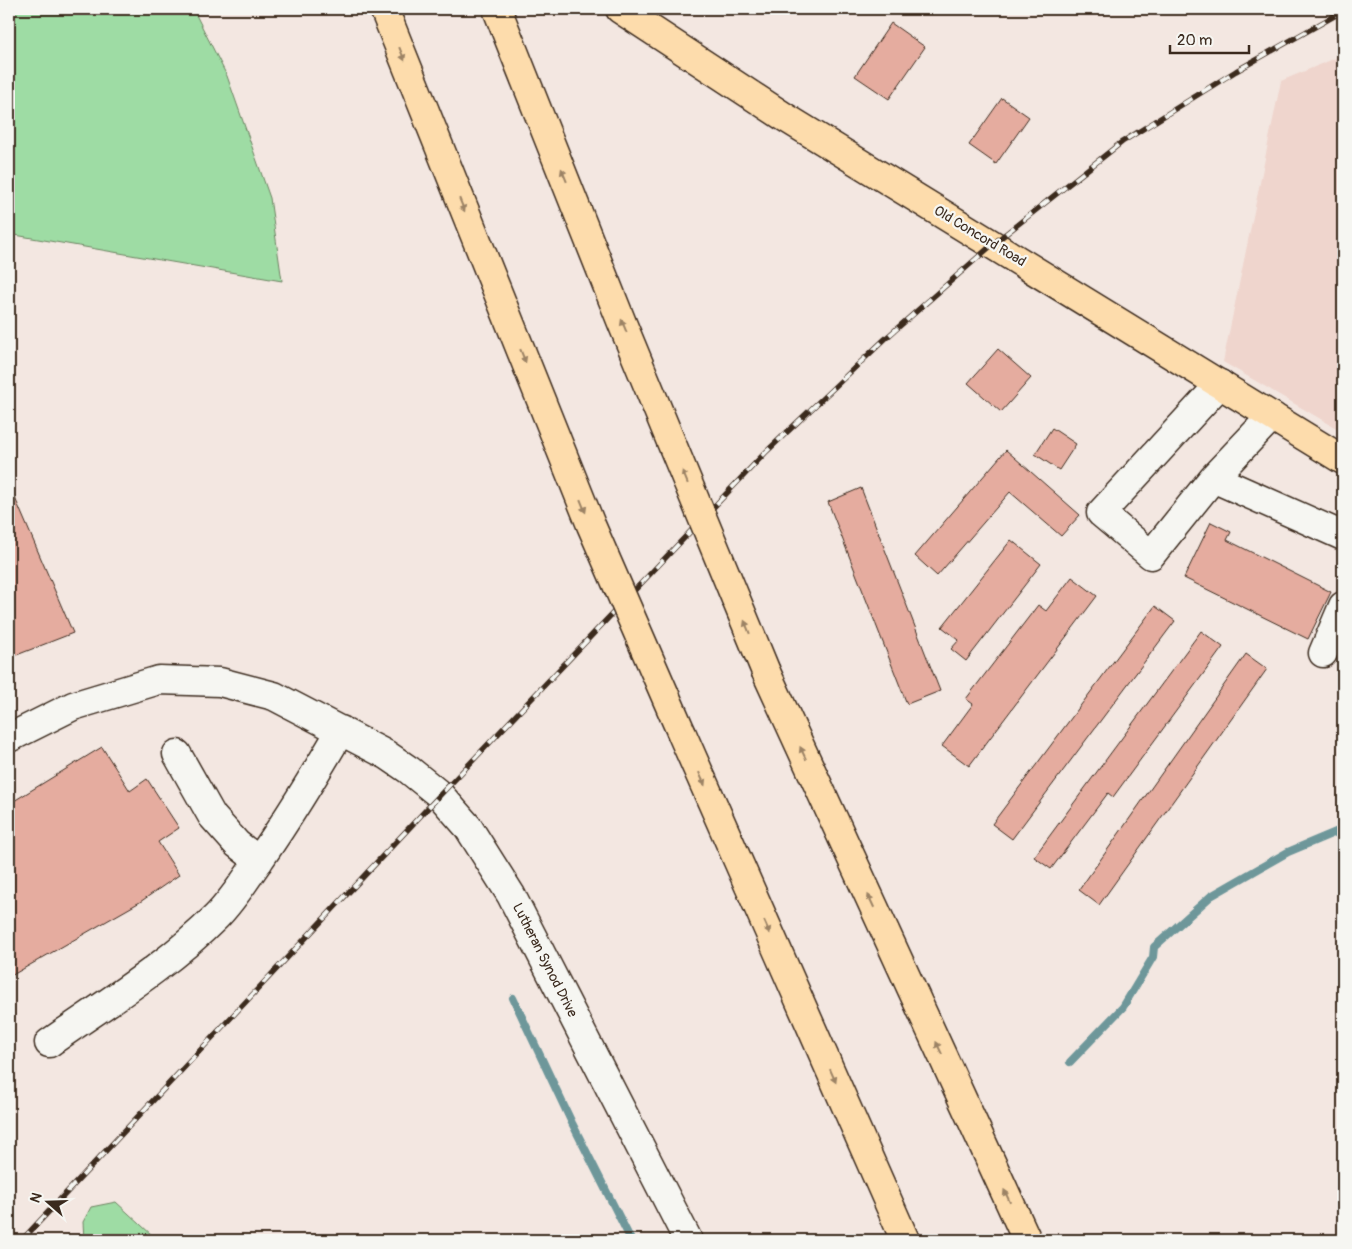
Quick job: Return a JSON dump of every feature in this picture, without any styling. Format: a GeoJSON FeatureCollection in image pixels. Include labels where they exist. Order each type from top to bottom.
{"type":"FeatureCollection","features":[{"type":"Feature","properties":{"kind":"main road"},"geometry":{"type":"LineString","coordinates":[[384,9],[591,525],[905,1240]]}},
{"type":"Feature","properties":{"kind":"main road"},"geometry":{"type":"LineString","coordinates":[[497,9],[622,322],[766,672],[1027,1240]]}},
{"type":"Feature","properties":{"kind":"main road","name":"Old Concord Road"},"geometry":{"type":"LineString","coordinates":[[632,12],[783,116],[1343,460]]}},
{"type":"Feature","properties":{"kind":"street"},"geometry":{"type":"LineString","coordinates":[[1220,384],[1102,513],[1151,555],[1213,478],[1272,416]]}},
{"type":"Feature","properties":{"kind":"street"},"geometry":{"type":"LineString","coordinates":[[1213,478],[1343,536]]}},
{"type":"Feature","properties":{"kind":"street"},"geometry":{"type":"LineString","coordinates":[[1323,653],[1343,606]]}},
{"type":"Feature","properties":{"kind":"street","name":"Lutheran Synod Drive"},"geometry":{"type":"LineString","coordinates":[[9,738],[73,706],[159,680],[220,682],[274,696],[387,755],[409,770],[440,795],[468,827],[511,895],[688,1240]]}},
{"type":"Feature","properties":{"kind":"street"},"geometry":{"type":"LineString","coordinates":[[49,1042],[148,974],[195,937],[218,915],[259,861],[298,804],[341,730]]}},
{"type":"Feature","properties":{"kind":"street"},"geometry":{"type":"LineString","coordinates":[[177,754],[212,816],[237,844],[259,861]]}},
{"type":"Feature","properties":{"kind":"shaded area"},"geometry":{"type":"Polygon","coordinates":[[[1343,55],[1343,432],[1223,362],[1281,81],[1343,55]]]}},
{"type":"Feature","properties":{"kind":"green space"},"geometry":{"type":"Polygon","coordinates":[[[9,9],[193,9],[227,76],[270,198],[282,281],[9,234],[9,9]]]}},
{"type":"Feature","properties":{"kind":"green space"},"geometry":{"type":"Polygon","coordinates":[[[116,1202],[156,1240],[84,1240],[83,1222],[91,1207],[116,1202]]]}},
{"type":"Feature","properties":{"kind":"building"},"geometry":{"type":"Polygon","coordinates":[[[891,23],[925,47],[889,99],[855,76],[891,23]]]}},
{"type":"Feature","properties":{"kind":"building"},"geometry":{"type":"Polygon","coordinates":[[[1002,98],[1029,117],[996,164],[969,145],[1002,98]]]}},
{"type":"Feature","properties":{"kind":"building"},"geometry":{"type":"Polygon","coordinates":[[[998,349],[1031,378],[1001,412],[968,383],[998,349]]]}},
{"type":"Feature","properties":{"kind":"building"},"geometry":{"type":"Polygon","coordinates":[[[1052,428],[1076,444],[1059,470],[1035,454],[1052,428]]]}},
{"type":"Feature","properties":{"kind":"building"},"geometry":{"type":"Polygon","coordinates":[[[1006,450],[1080,515],[1061,536],[1010,492],[937,576],[915,556],[1006,450]]]}},
{"type":"Feature","properties":{"kind":"building"},"geometry":{"type":"Polygon","coordinates":[[[9,484],[73,633],[9,658],[9,484]]]}},
{"type":"Feature","properties":{"kind":"building"},"geometry":{"type":"Polygon","coordinates":[[[861,488],[940,691],[907,704],[828,502],[861,488]]]}},
{"type":"Feature","properties":{"kind":"building"},"geometry":{"type":"Polygon","coordinates":[[[1211,522],[1231,532],[1227,540],[1331,592],[1308,639],[1184,578],[1211,522]]]}},
{"type":"Feature","properties":{"kind":"building"},"geometry":{"type":"Polygon","coordinates":[[[1011,540],[1041,564],[966,661],[951,649],[959,640],[942,627],[1011,540]]]}},
{"type":"Feature","properties":{"kind":"building"},"geometry":{"type":"Polygon","coordinates":[[[1072,577],[1097,596],[969,766],[942,746],[973,704],[966,699],[1038,605],[1046,611],[1072,577]]]}},
{"type":"Feature","properties":{"kind":"building"},"geometry":{"type":"Polygon","coordinates":[[[1155,606],[1175,621],[1012,839],[992,824],[1155,606]]]}},
{"type":"Feature","properties":{"kind":"building"},"geometry":{"type":"Polygon","coordinates":[[[1201,631],[1223,647],[1113,797],[1108,793],[1051,869],[1034,857],[1201,631]]]}},
{"type":"Feature","properties":{"kind":"building"},"geometry":{"type":"Polygon","coordinates":[[[1246,654],[1267,669],[1099,905],[1079,890],[1246,654]]]}},
{"type":"Feature","properties":{"kind":"building"},"geometry":{"type":"Polygon","coordinates":[[[102,747],[130,791],[147,779],[179,828],[158,842],[179,875],[140,902],[9,977],[9,804],[102,747]]]}},
{"type":"Feature","properties":{"kind":"waterway"},"geometry":{"type":"LineString","coordinates":[[1070,1062],[1123,1007],[1153,957],[1154,947],[1211,896],[1288,852],[1343,829]]}},
{"type":"Feature","properties":{"kind":"waterway"},"geometry":{"type":"LineString","coordinates":[[513,998],[572,1123],[631,1240]]}},
{"type":"Feature","properties":{"kind":"railway"},"geometry":{"type":"LineString","coordinates":[[22,1240],[440,795],[765,453],[885,339],[993,244],[1122,142],[1236,71],[1343,11]]}}]}
